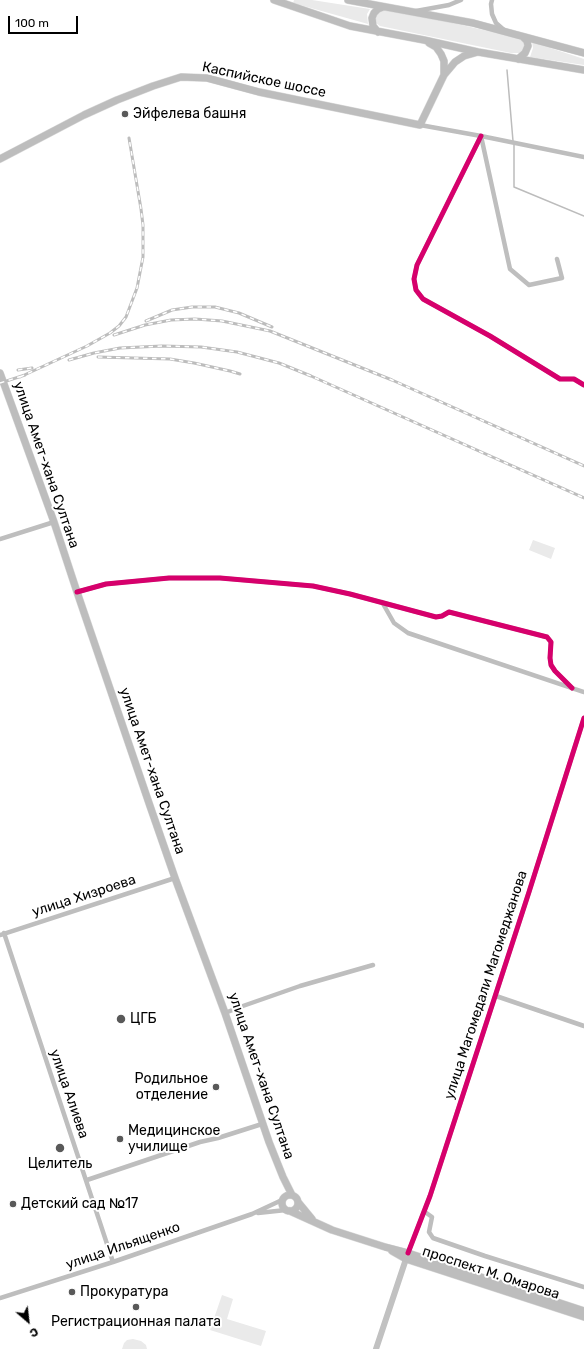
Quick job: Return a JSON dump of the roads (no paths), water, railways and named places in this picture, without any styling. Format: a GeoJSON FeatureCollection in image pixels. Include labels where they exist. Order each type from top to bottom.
{"type":"FeatureCollection","features":[{"type":"Feature","properties":{"kind":"main road"},"geometry":{"type":"LineString","coordinates":[[274,0],[350,26],[478,52],[584,70]]}},
{"type":"Feature","properties":{"kind":"main road"},"geometry":{"type":"LineString","coordinates":[[348,0],[473,23],[584,53]]}},
{"type":"Feature","properties":{"kind":"main road"},"geometry":{"type":"LineString","coordinates":[[378,32],[373,26],[372,18],[374,13],[383,7]]}},
{"type":"Feature","properties":{"kind":"main road"},"geometry":{"type":"LineString","coordinates":[[518,59],[525,53],[528,46],[527,41],[522,36]]}},
{"type":"Feature","properties":{"kind":"main road"},"geometry":{"type":"LineString","coordinates":[[424,40],[436,47],[441,54],[444,62],[444,75]]}},
{"type":"Feature","properties":{"kind":"main road"},"geometry":{"type":"LineString","coordinates":[[420,125],[444,75],[464,56],[478,52]]}},
{"type":"Feature","properties":{"kind":"main road","name":"Каспийское шоссе"},"geometry":{"type":"LineString","coordinates":[[0,159],[110,103],[181,77],[207,78],[259,92],[420,125]]}},
{"type":"Feature","properties":{"kind":"main road","name":"улица Амет-хана Султана"},"geometry":{"type":"LineString","coordinates":[[0,373],[54,522],[175,878],[225,1013],[262,1124],[292,1195]]}},
{"type":"Feature","properties":{"kind":"main road"},"geometry":{"type":"LineString","coordinates":[[283,1176],[282,1204],[288,1210],[294,1210],[298,1202]]}},
{"type":"Feature","properties":{"kind":"main road"},"geometry":{"type":"LineString","coordinates":[[283,1199],[288,1195],[292,1195],[296,1198],[313,1221]]}},
{"type":"Feature","properties":{"kind":"main road","name":"проспект М. Омарова"},"geometry":{"type":"LineString","coordinates":[[288,1210],[326,1228],[584,1317]]}},
{"type":"Feature","properties":{"kind":"main road"},"geometry":{"type":"LineString","coordinates":[[376,1349],[407,1256]]}},
{"type":"Feature","properties":{"kind":"main road","name":"проспект М. Омарова"},"geometry":{"type":"LineString","coordinates":[[407,1256],[584,1311]]}},
{"type":"Feature","properties":{"kind":"street"},"geometry":{"type":"LineString","coordinates":[[410,12],[449,5],[461,0]]}},
{"type":"Feature","properties":{"kind":"street"},"geometry":{"type":"LineString","coordinates":[[492,0],[492,14],[496,24],[506,32]]}},
{"type":"Feature","properties":{"kind":"street"},"geometry":{"type":"LineString","coordinates":[[420,125],[584,157]]}},
{"type":"Feature","properties":{"kind":"street"},"geometry":{"type":"LineString","coordinates":[[481,136],[510,269],[529,285],[562,278],[557,259]]}},
{"type":"Feature","properties":{"kind":"street"},"geometry":{"type":"LineString","coordinates":[[481,136],[417,265],[414,279],[416,290],[423,299],[490,336],[560,379],[574,379],[584,385]]}},
{"type":"Feature","properties":{"kind":"street"},"geometry":{"type":"LineString","coordinates":[[0,539],[54,522]]}},
{"type":"Feature","properties":{"kind":"street"},"geometry":{"type":"LineString","coordinates":[[77,592],[106,584],[169,578],[220,578],[312,586],[382,602],[436,617],[442,616],[449,612],[547,637],[551,642],[551,665],[572,688]]}},
{"type":"Feature","properties":{"kind":"street"},"geometry":{"type":"LineString","coordinates":[[382,602],[394,623],[408,633],[584,692]]}},
{"type":"Feature","properties":{"kind":"street","name":"улица Магомедали Магомеджановa"},"geometry":{"type":"LineString","coordinates":[[407,1256],[425,1212],[496,996],[584,718]]}},
{"type":"Feature","properties":{"kind":"street","name":"улица Хизроева"},"geometry":{"type":"LineString","coordinates":[[2,934],[175,878]]}},
{"type":"Feature","properties":{"kind":"street","name":"улица Алиева"},"geometry":{"type":"LineString","coordinates":[[2,934],[87,1180],[113,1262]]}},
{"type":"Feature","properties":{"kind":"street"},"geometry":{"type":"LineString","coordinates":[[225,1013],[300,986],[373,965]]}},
{"type":"Feature","properties":{"kind":"street"},"geometry":{"type":"LineString","coordinates":[[496,996],[584,1026]]}},
{"type":"Feature","properties":{"kind":"street"},"geometry":{"type":"LineString","coordinates":[[87,1180],[200,1142],[262,1124]]}},
{"type":"Feature","properties":{"kind":"street"},"geometry":{"type":"LineString","coordinates":[[252,1214],[283,1199]]}},
{"type":"Feature","properties":{"kind":"street"},"geometry":{"type":"LineString","coordinates":[[252,1214],[288,1210]]}},
{"type":"Feature","properties":{"kind":"street"},"geometry":{"type":"LineString","coordinates":[[425,1212],[432,1217],[429,1232],[433,1238],[584,1287]]}},
{"type":"Feature","properties":{"kind":"street","name":"улица Ильященко"},"geometry":{"type":"LineString","coordinates":[[0,1298],[113,1262],[252,1214]]}},
{"type":"Feature","properties":{"kind":"waterway"},"geometry":{"type":"LineString","coordinates":[[507,70],[513,141]]}},
{"type":"Feature","properties":{"kind":"waterway"},"geometry":{"type":"LineString","coordinates":[[514,145],[514,187],[584,216]]}},
{"type":"Feature","properties":{"kind":"railway"},"geometry":{"type":"LineString","coordinates":[[20,377],[87,346],[110,333],[119,326],[126,317],[137,288],[143,257],[143,225],[129,138]]}},
{"type":"Feature","properties":{"kind":"railway"},"geometry":{"type":"LineString","coordinates":[[146,321],[172,310],[192,307],[215,307],[239,313],[272,327]]}},
{"type":"Feature","properties":{"kind":"railway"},"geometry":{"type":"LineString","coordinates":[[114,335],[145,325],[171,320],[195,319],[222,321],[270,331],[392,380],[584,466]]}},
{"type":"Feature","properties":{"kind":"railway"},"geometry":{"type":"LineString","coordinates":[[69,360],[120,348],[162,346],[201,347],[237,352],[279,363],[584,498]]}},
{"type":"Feature","properties":{"kind":"railway"},"geometry":{"type":"LineString","coordinates":[[98,357],[170,359],[240,374]]}},
{"type":"Feature","properties":{"kind":"railway"},"geometry":{"type":"LineString","coordinates":[[18,370],[32,368]]}},
{"type":"Feature","properties":{"kind":"railway"},"geometry":{"type":"LineString","coordinates":[[0,383],[25,375]]}},
{"type":"Feature","properties":{"kind":"place","name":"Эйфелева башня"},"geometry":{"type":"Point","coordinates":[125,114]}},
{"type":"Feature","properties":{"kind":"place","name":"ЦГБ"},"geometry":{"type":"Point","coordinates":[121,1019]}},
{"type":"Feature","properties":{"kind":"place","name":"Родильное отделение"},"geometry":{"type":"Point","coordinates":[216,1087]}},
{"type":"Feature","properties":{"kind":"place","name":"Медицинское училище"},"geometry":{"type":"Point","coordinates":[120,1139]}},
{"type":"Feature","properties":{"kind":"place","name":"Целитель"},"geometry":{"type":"Point","coordinates":[60,1148]}},
{"type":"Feature","properties":{"kind":"place","name":"Детский сад №17"},"geometry":{"type":"Point","coordinates":[13,1204]}},
{"type":"Feature","properties":{"kind":"place","name":"Прокуратура"},"geometry":{"type":"Point","coordinates":[72,1292]}},
{"type":"Feature","properties":{"kind":"place","name":"Регистрационная палата"},"geometry":{"type":"Point","coordinates":[136,1307]}}]}
